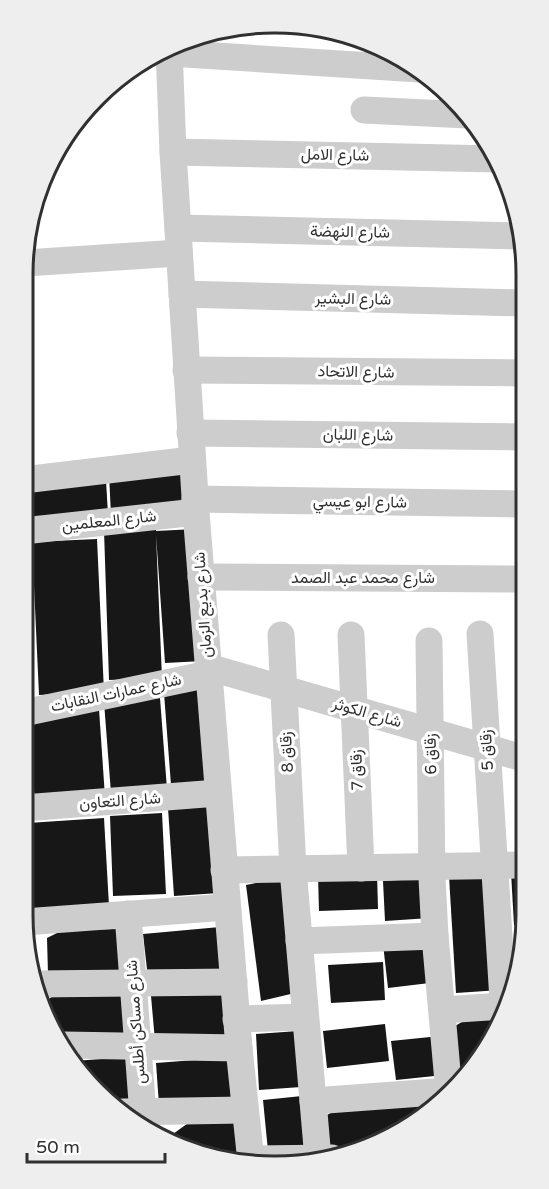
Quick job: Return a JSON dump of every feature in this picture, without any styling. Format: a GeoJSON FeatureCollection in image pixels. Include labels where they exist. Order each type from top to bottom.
{"type":"FeatureCollection","features":[{"type":"Feature","properties":{"kind":"street"},"geometry":{"type":"LineString","coordinates":[[182,51],[399,67]]}},
{"type":"Feature","properties":{"kind":"street","name":"شارع بديع الزمان"},"geometry":{"type":"LineString","coordinates":[[169,57],[190,433],[227,907],[244,1110],[250,1154]]}},
{"type":"Feature","properties":{"kind":"street"},"geometry":{"type":"LineString","coordinates":[[364,110],[455,114]]}},
{"type":"Feature","properties":{"kind":"street","name":"شارع الامل"},"geometry":{"type":"LineString","coordinates":[[173,152],[486,159]]}},
{"type":"Feature","properties":{"kind":"street","name":"شارع النهضة"},"geometry":{"type":"LineString","coordinates":[[34,262],[178,240],[513,236]]}},
{"type":"Feature","properties":{"kind":"street","name":"شارع البشير"},"geometry":{"type":"LineString","coordinates":[[182,294],[516,303]]}},
{"type":"Feature","properties":{"kind":"street","name":"شارع الاتحاد"},"geometry":{"type":"LineString","coordinates":[[186,370],[516,373]]}},
{"type":"Feature","properties":{"kind":"street","name":"شارع اللبان"},"geometry":{"type":"LineString","coordinates":[[190,433],[516,436]]}},
{"type":"Feature","properties":{"kind":"street"},"geometry":{"type":"LineString","coordinates":[[33,479],[192,460]]}},
{"type":"Feature","properties":{"kind":"street","name":"شارع ابو عيسي"},"geometry":{"type":"LineString","coordinates":[[196,506],[516,504]]}},
{"type":"Feature","properties":{"kind":"street","name":"شارع المعلمين"},"geometry":{"type":"LineString","coordinates":[[33,529],[196,506]]}},
{"type":"Feature","properties":{"kind":"street","name":"شارع محمد عبد الصمد"},"geometry":{"type":"LineString","coordinates":[[201,577],[516,579]]}},
{"type":"Feature","properties":{"kind":"street","name":"زقاق 5"},"geometry":{"type":"LineString","coordinates":[[480,634],[493,866],[510,943],[506,984]]}},
{"type":"Feature","properties":{"kind":"street","name":"زقاق 8"},"geometry":{"type":"LineString","coordinates":[[281,635],[293,869],[305,1017],[313,1101],[323,1151]]}},
{"type":"Feature","properties":{"kind":"street","name":"زقاق 7"},"geometry":{"type":"LineString","coordinates":[[351,635],[361,868]]}},
{"type":"Feature","properties":{"kind":"street","name":"زقاق 6"},"geometry":{"type":"LineString","coordinates":[[429,641],[435,936],[448,1082]]}},
{"type":"Feature","properties":{"kind":"street","name":"شارع الكوثر"},"geometry":{"type":"LineString","coordinates":[[208,670],[284,689],[516,756]]}},
{"type":"Feature","properties":{"kind":"street","name":"شارع عمارات النقابات"},"geometry":{"type":"LineString","coordinates":[[33,710],[208,670]]}},
{"type":"Feature","properties":{"kind":"street","name":"شارع التعاون"},"geometry":{"type":"LineString","coordinates":[[33,807],[218,793]]}},
{"type":"Feature","properties":{"kind":"street"},"geometry":{"type":"LineString","coordinates":[[224,870],[516,865]]}},
{"type":"Feature","properties":{"kind":"street"},"geometry":{"type":"LineString","coordinates":[[33,921],[227,907]]}},
{"type":"Feature","properties":{"kind":"street","name":"شارع مساكن أطلس"},"geometry":{"type":"LineString","coordinates":[[128,914],[138,1046],[137,1113]]}},
{"type":"Feature","properties":{"kind":"street"},"geometry":{"type":"LineString","coordinates":[[299,941],[435,936]]}},
{"type":"Feature","properties":{"kind":"street"},"geometry":{"type":"LineString","coordinates":[[43,984],[234,982]]}},
{"type":"Feature","properties":{"kind":"street"},"geometry":{"type":"LineString","coordinates":[[443,1010],[496,1011]]}},
{"type":"Feature","properties":{"kind":"street"},"geometry":{"type":"LineString","coordinates":[[237,1019],[305,1017]]}},
{"type":"Feature","properties":{"kind":"street"},"geometry":{"type":"LineString","coordinates":[[71,1045],[239,1048]]}},
{"type":"Feature","properties":{"kind":"street"},"geometry":{"type":"LineString","coordinates":[[313,1101],[437,1093]]}},
{"type":"Feature","properties":{"kind":"street"},"geometry":{"type":"LineString","coordinates":[[143,1117],[244,1110]]}},
{"type":"Feature","properties":{"kind":"building"},"geometry":{"type":"Polygon","coordinates":[[[184,470],[189,508],[111,515],[109,474],[184,470]]]}},
{"type":"Feature","properties":{"kind":"building"},"geometry":{"type":"Polygon","coordinates":[[[106,480],[108,515],[33,520],[33,484],[106,480]]]}},
{"type":"Feature","properties":{"kind":"building"},"geometry":{"type":"Polygon","coordinates":[[[156,529],[156,531],[195,529],[203,661],[165,663],[156,535],[162,678],[109,680],[104,531],[156,529]]]}},
{"type":"Feature","properties":{"kind":"building"},"geometry":{"type":"Polygon","coordinates":[[[97,539],[104,692],[39,695],[33,542],[97,539]]]}},
{"type":"Feature","properties":{"kind":"building"},"geometry":{"type":"Polygon","coordinates":[[[204,689],[211,781],[171,785],[164,693],[204,689]]]}},
{"type":"Feature","properties":{"kind":"building"},"geometry":{"type":"Polygon","coordinates":[[[160,698],[167,789],[111,793],[104,702],[160,698]]]}},
{"type":"Feature","properties":{"kind":"building"},"geometry":{"type":"Polygon","coordinates":[[[99,709],[105,797],[35,803],[33,714],[99,709]]]}},
{"type":"Feature","properties":{"kind":"building"},"geometry":{"type":"Polygon","coordinates":[[[212,805],[219,893],[174,896],[168,808],[212,805]]]}},
{"type":"Feature","properties":{"kind":"building"},"geometry":{"type":"Polygon","coordinates":[[[162,813],[166,894],[113,896],[110,816],[162,813]]]}},
{"type":"Feature","properties":{"kind":"building"},"geometry":{"type":"Polygon","coordinates":[[[104,818],[109,906],[33,911],[33,823],[104,818]]]}},
{"type":"Feature","properties":{"kind":"building"},"geometry":{"type":"Polygon","coordinates":[[[511,872],[516,872],[514,925],[511,872]]]}},
{"type":"Feature","properties":{"kind":"building"},"geometry":{"type":"Polygon","coordinates":[[[377,873],[378,909],[319,911],[318,875],[377,873]]]}},
{"type":"Feature","properties":{"kind":"building"},"geometry":{"type":"Polygon","coordinates":[[[493,873],[500,990],[456,993],[449,876],[493,873]]]}},
{"type":"Feature","properties":{"kind":"building"},"geometry":{"type":"Polygon","coordinates":[[[284,877],[295,993],[261,1001],[246,885],[284,877]]]}},
{"type":"Feature","properties":{"kind":"building"},"geometry":{"type":"Polygon","coordinates":[[[428,878],[430,918],[385,921],[383,881],[428,878]]]}},
{"type":"Feature","properties":{"kind":"building"},"geometry":{"type":"Polygon","coordinates":[[[220,927],[224,971],[148,978],[143,934],[220,927]]]}},
{"type":"Feature","properties":{"kind":"building"},"geometry":{"type":"Polygon","coordinates":[[[121,929],[122,972],[48,974],[47,938],[63,930],[121,929]]]}},
{"type":"Feature","properties":{"kind":"building"},"geometry":{"type":"Polygon","coordinates":[[[433,938],[438,982],[388,988],[383,944],[433,938]]]}},
{"type":"Feature","properties":{"kind":"building"},"geometry":{"type":"Polygon","coordinates":[[[383,962],[385,1000],[331,1003],[328,965],[383,962]]]}},
{"type":"Feature","properties":{"kind":"building"},"geometry":{"type":"Polygon","coordinates":[[[229,989],[233,1034],[155,1041],[151,996],[229,989]]]}},
{"type":"Feature","properties":{"kind":"building"},"geometry":{"type":"Polygon","coordinates":[[[60,991],[126,991],[127,1036],[66,1037],[48,999],[60,991]]]}},
{"type":"Feature","properties":{"kind":"building"},"geometry":{"type":"Polygon","coordinates":[[[494,1014],[475,1049],[452,1078],[450,1029],[472,1016],[494,1014]]]}},
{"type":"Feature","properties":{"kind":"building"},"geometry":{"type":"Polygon","coordinates":[[[385,1024],[389,1061],[327,1068],[323,1031],[385,1024]]]}},
{"type":"Feature","properties":{"kind":"building"},"geometry":{"type":"Polygon","coordinates":[[[298,1031],[301,1087],[259,1090],[256,1034],[298,1031]]]}},
{"type":"Feature","properties":{"kind":"building"},"geometry":{"type":"Polygon","coordinates":[[[440,1036],[444,1075],[396,1080],[391,1041],[440,1036]]]}},
{"type":"Feature","properties":{"kind":"building"},"geometry":{"type":"Polygon","coordinates":[[[131,1057],[134,1106],[128,1106],[115,1096],[82,1060],[131,1057]]]}},
{"type":"Feature","properties":{"kind":"building"},"geometry":{"type":"Polygon","coordinates":[[[234,1057],[237,1099],[159,1105],[156,1063],[234,1057]]]}},
{"type":"Feature","properties":{"kind":"building"},"geometry":{"type":"Polygon","coordinates":[[[302,1096],[306,1148],[268,1151],[263,1100],[302,1096]]]}},
{"type":"Feature","properties":{"kind":"building"},"geometry":{"type":"Polygon","coordinates":[[[429,1100],[395,1124],[367,1138],[330,1149],[327,1115],[341,1107],[429,1100]]]}},
{"type":"Feature","properties":{"kind":"building"},"geometry":{"type":"Polygon","coordinates":[[[239,1116],[243,1154],[212,1148],[173,1134],[191,1121],[239,1116]]]}}]}
